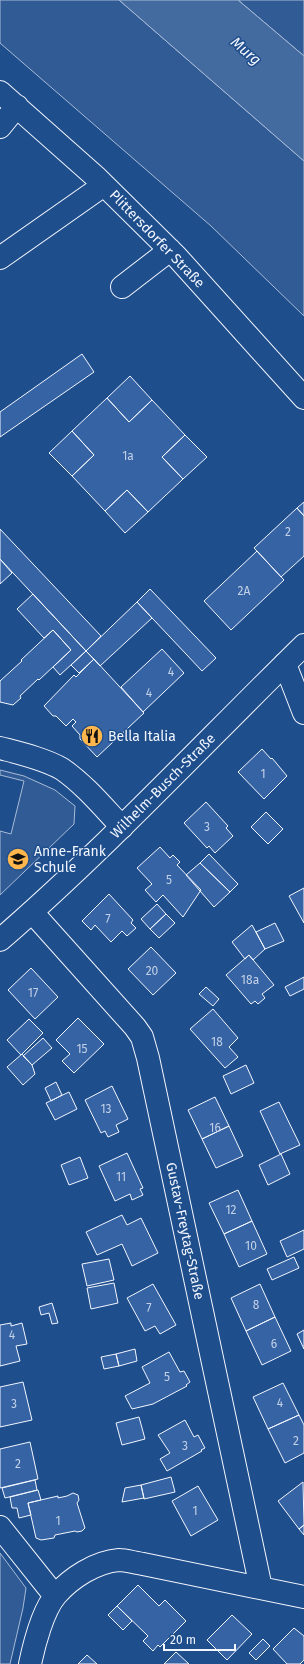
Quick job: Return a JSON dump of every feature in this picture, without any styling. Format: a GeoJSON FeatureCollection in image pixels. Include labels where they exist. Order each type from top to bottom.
{"type":"FeatureCollection","features":[{"type":"Feature","properties":{"kind":"street","name":"Plittersdorfer Straße"},"geometry":{"type":"LineString","coordinates":[[0,92],[104,185],[170,250],[304,398]]}},
{"type":"Feature","properties":{"kind":"street"},"geometry":{"type":"LineString","coordinates":[[0,127],[17,106]]}},
{"type":"Feature","properties":{"kind":"street"},"geometry":{"type":"LineString","coordinates":[[0,258],[104,185]]}},
{"type":"Feature","properties":{"kind":"street"},"geometry":{"type":"LineString","coordinates":[[122,287],[170,250]]}},
{"type":"Feature","properties":{"kind":"street","name":"Wilhelm-Busch-Straße"},"geometry":{"type":"LineString","coordinates":[[0,940],[32,912],[122,827],[304,645]]}},
{"type":"Feature","properties":{"kind":"street"},"geometry":{"type":"LineString","coordinates":[[285,664],[304,713]]}},
{"type":"Feature","properties":{"kind":"street"},"geometry":{"type":"LineString","coordinates":[[0,748],[28,755],[61,769],[85,787],[122,827]]}},
{"type":"Feature","properties":{"kind":"street","name":"Gustav-Freytag-Straße"},"geometry":{"type":"LineString","coordinates":[[32,912],[135,1027],[142,1037],[148,1058],[261,1588]]}},
{"type":"Feature","properties":{"kind":"street"},"geometry":{"type":"LineString","coordinates":[[0,1527],[55,1596]]}},
{"type":"Feature","properties":{"kind":"street"},"geometry":{"type":"LineString","coordinates":[[30,1664],[40,1625],[55,1596],[74,1578],[94,1567],[119,1560],[304,1597]]}},
{"type":"Feature","properties":{"kind":"shaded area"},"geometry":{"type":"Polygon","coordinates":[[[0,0],[119,0],[304,161],[304,316],[211,226],[0,43],[0,0]]]}},
{"type":"Feature","properties":{"kind":"shaded area"},"geometry":{"type":"Polygon","coordinates":[[[238,0],[304,0],[304,56],[238,0]]]}},
{"type":"Feature","properties":{"kind":"shaded area","name":"Anne-Frank Schule"},"geometry":{"type":"Polygon","coordinates":[[[0,770],[24,776],[55,790],[75,806],[74,824],[0,895],[0,831],[11,834],[24,781],[0,775],[0,770]]]}},
{"type":"Feature","properties":{"kind":"shaded area"},"geometry":{"type":"Polygon","coordinates":[[[0,1553],[26,1588],[10,1664],[0,1664],[0,1553]]]}},
{"type":"Feature","properties":{"kind":"water","name":"Murg"},"geometry":{"type":"Polygon","coordinates":[[[119,0],[238,0],[304,56],[304,161],[119,0]]]}},
{"type":"Feature","properties":{"kind":"building"},"geometry":{"type":"Polygon","coordinates":[[[82,354],[94,372],[0,437],[0,412],[82,354]]]}},
{"type":"Feature","properties":{"kind":"building"},"geometry":{"type":"Polygon","coordinates":[[[130,376],[152,400],[129,422],[107,398],[130,376]]]}},
{"type":"Feature","properties":{"kind":"building"},"geometry":{"type":"Polygon","coordinates":[[[107,398],[129,422],[152,400],[185,435],[162,457],[183,479],[148,512],[127,490],[105,511],[72,476],[94,455],[72,431],[107,398]]]}},
{"type":"Feature","properties":{"kind":"building"},"geometry":{"type":"Polygon","coordinates":[[[72,431],[94,455],[72,476],[49,453],[72,431]]]}},
{"type":"Feature","properties":{"kind":"building"},"geometry":{"type":"Polygon","coordinates":[[[185,435],[207,457],[183,479],[162,457],[185,435]]]}},
{"type":"Feature","properties":{"kind":"building"},"geometry":{"type":"Polygon","coordinates":[[[127,490],[148,512],[125,533],[105,511],[127,490]]]}},
{"type":"Feature","properties":{"kind":"building"},"geometry":{"type":"Polygon","coordinates":[[[304,502],[304,516],[297,508],[304,502]]]}},
{"type":"Feature","properties":{"kind":"building"},"geometry":{"type":"Polygon","coordinates":[[[297,508],[304,516],[304,556],[281,577],[254,548],[297,508]]]}},
{"type":"Feature","properties":{"kind":"building"},"geometry":{"type":"Polygon","coordinates":[[[0,529],[101,636],[86,651],[0,559],[0,529]]]}},
{"type":"Feature","properties":{"kind":"building"},"geometry":{"type":"Polygon","coordinates":[[[257,551],[284,580],[231,630],[204,601],[257,551]]]}},
{"type":"Feature","properties":{"kind":"building"},"geometry":{"type":"Polygon","coordinates":[[[0,559],[12,573],[0,584],[0,559]]]}},
{"type":"Feature","properties":{"kind":"building"},"geometry":{"type":"Polygon","coordinates":[[[150,589],[216,658],[202,671],[137,602],[150,589]]]}},
{"type":"Feature","properties":{"kind":"building"},"geometry":{"type":"Polygon","coordinates":[[[33,594],[86,651],[60,675],[53,667],[71,650],[53,630],[44,638],[17,609],[33,594]]]}},
{"type":"Feature","properties":{"kind":"building"},"geometry":{"type":"Polygon","coordinates":[[[137,602],[152,618],[100,666],[86,651],[137,602]]]}},
{"type":"Feature","properties":{"kind":"building"},"geometry":{"type":"Polygon","coordinates":[[[53,630],[71,650],[20,696],[21,698],[13,705],[0,702],[0,681],[53,630]]]}},
{"type":"Feature","properties":{"kind":"building"},"geometry":{"type":"Polygon","coordinates":[[[162,649],[184,673],[143,712],[121,687],[162,649]]]}},
{"type":"Feature","properties":{"kind":"building"},"geometry":{"type":"Polygon","coordinates":[[[86,651],[94,659],[79,673],[71,665],[86,651]]]}},
{"type":"Feature","properties":{"kind":"building"},"geometry":{"type":"Polygon","coordinates":[[[94,659],[144,713],[97,757],[80,739],[80,735],[72,726],[76,722],[73,719],[66,726],[56,716],[53,716],[44,706],[74,675],[76,677],[94,659]]]}},
{"type":"Feature","properties":{"kind":"building"},"geometry":{"type":"Polygon","coordinates":[[[262,749],[271,759],[272,758],[287,776],[264,799],[238,772],[262,749]]]}},
{"type":"Feature","properties":{"kind":"building"},"geometry":{"type":"Polygon","coordinates":[[[206,802],[228,826],[226,828],[233,836],[215,853],[209,846],[207,848],[184,823],[206,802]]]}},
{"type":"Feature","properties":{"kind":"building"},"geometry":{"type":"Polygon","coordinates":[[[266,812],[283,829],[268,844],[251,827],[266,812]]]}},
{"type":"Feature","properties":{"kind":"building"},"geometry":{"type":"Polygon","coordinates":[[[160,847],[170,858],[173,855],[180,862],[177,865],[201,890],[183,917],[163,895],[156,902],[145,890],[152,884],[137,868],[160,847]]]}},
{"type":"Feature","properties":{"kind":"building"},"geometry":{"type":"Polygon","coordinates":[[[209,854],[238,884],[230,892],[200,863],[209,854]]]}},
{"type":"Feature","properties":{"kind":"building"},"geometry":{"type":"Polygon","coordinates":[[[200,863],[230,892],[214,907],[186,875],[200,863]]]}},
{"type":"Feature","properties":{"kind":"building"},"geometry":{"type":"Polygon","coordinates":[[[304,888],[304,923],[289,896],[304,888]]]}},
{"type":"Feature","properties":{"kind":"building"},"geometry":{"type":"Polygon","coordinates":[[[109,894],[133,920],[131,923],[136,928],[127,936],[122,931],[111,942],[95,925],[91,930],[82,921],[109,894]]]}},
{"type":"Feature","properties":{"kind":"building"},"geometry":{"type":"Polygon","coordinates":[[[157,904],[166,914],[150,929],[141,919],[157,904]]]}},
{"type":"Feature","properties":{"kind":"building"},"geometry":{"type":"Polygon","coordinates":[[[166,914],[175,923],[159,938],[150,929],[166,914]]]}},
{"type":"Feature","properties":{"kind":"building"},"geometry":{"type":"Polygon","coordinates":[[[275,923],[284,941],[265,949],[256,932],[275,923]]]}},
{"type":"Feature","properties":{"kind":"building"},"geometry":{"type":"Polygon","coordinates":[[[252,925],[265,949],[253,960],[249,955],[245,959],[232,942],[252,925]]]}},
{"type":"Feature","properties":{"kind":"building"},"geometry":{"type":"Polygon","coordinates":[[[151,947],[176,973],[153,995],[128,969],[151,947]]]}},
{"type":"Feature","properties":{"kind":"building"},"geometry":{"type":"Polygon","coordinates":[[[249,955],[274,985],[262,994],[265,998],[258,1004],[255,1001],[251,1004],[226,975],[249,955]]]}},
{"type":"Feature","properties":{"kind":"building"},"geometry":{"type":"Polygon","coordinates":[[[31,968],[58,997],[35,1019],[8,990],[31,968]]]}},
{"type":"Feature","properties":{"kind":"building"},"geometry":{"type":"Polygon","coordinates":[[[304,977],[304,989],[290,996],[285,987],[304,977]]]}},
{"type":"Feature","properties":{"kind":"building"},"geometry":{"type":"Polygon","coordinates":[[[206,987],[219,999],[213,1006],[199,994],[206,987]]]}},
{"type":"Feature","properties":{"kind":"building"},"geometry":{"type":"Polygon","coordinates":[[[213,1009],[238,1038],[229,1047],[238,1057],[225,1068],[190,1029],[213,1009]]]}},
{"type":"Feature","properties":{"kind":"building"},"geometry":{"type":"Polygon","coordinates":[[[78,1018],[104,1044],[74,1073],[62,1061],[70,1054],[56,1040],[78,1018]]]}},
{"type":"Feature","properties":{"kind":"building"},"geometry":{"type":"Polygon","coordinates":[[[29,1019],[43,1033],[21,1055],[7,1040],[29,1019]]]}},
{"type":"Feature","properties":{"kind":"building"},"geometry":{"type":"Polygon","coordinates":[[[43,1038],[52,1048],[32,1065],[23,1056],[43,1038]]]}},
{"type":"Feature","properties":{"kind":"building"},"geometry":{"type":"Polygon","coordinates":[[[22,1054],[32,1065],[35,1074],[23,1085],[7,1067],[22,1054]]]}},
{"type":"Feature","properties":{"kind":"building"},"geometry":{"type":"Polygon","coordinates":[[[246,1065],[254,1083],[231,1094],[223,1076],[246,1065]]]}},
{"type":"Feature","properties":{"kind":"building"},"geometry":{"type":"Polygon","coordinates":[[[56,1082],[62,1095],[51,1101],[45,1088],[56,1082]]]}},
{"type":"Feature","properties":{"kind":"building"},"geometry":{"type":"Polygon","coordinates":[[[112,1086],[128,1119],[116,1125],[119,1132],[108,1137],[105,1131],[101,1133],[85,1100],[112,1086]]]}},
{"type":"Feature","properties":{"kind":"building"},"geometry":{"type":"Polygon","coordinates":[[[69,1092],[77,1109],[55,1120],[46,1103],[69,1092]]]}},
{"type":"Feature","properties":{"kind":"building"},"geometry":{"type":"Polygon","coordinates":[[[215,1097],[229,1126],[202,1139],[188,1110],[215,1097]]]}},
{"type":"Feature","properties":{"kind":"building"},"geometry":{"type":"Polygon","coordinates":[[[279,1102],[300,1145],[280,1154],[260,1111],[279,1102]]]}},
{"type":"Feature","properties":{"kind":"building"},"geometry":{"type":"Polygon","coordinates":[[[229,1126],[243,1156],[216,1168],[202,1139],[229,1126]]]}},
{"type":"Feature","properties":{"kind":"building"},"geometry":{"type":"Polygon","coordinates":[[[127,1153],[143,1188],[140,1189],[143,1195],[132,1200],[130,1194],[115,1201],[99,1166],[127,1153]]]}},
{"type":"Feature","properties":{"kind":"building"},"geometry":{"type":"Polygon","coordinates":[[[281,1154],[290,1174],[268,1185],[259,1165],[281,1154]]]}},
{"type":"Feature","properties":{"kind":"building"},"geometry":{"type":"Polygon","coordinates":[[[80,1157],[88,1178],[69,1185],[61,1165],[80,1157]]]}},
{"type":"Feature","properties":{"kind":"building"},"geometry":{"type":"Polygon","coordinates":[[[238,1190],[252,1221],[224,1234],[209,1203],[238,1190]]]}},
{"type":"Feature","properties":{"kind":"building"},"geometry":{"type":"Polygon","coordinates":[[[122,1215],[127,1225],[141,1218],[158,1253],[132,1266],[122,1244],[97,1255],[86,1232],[122,1215]]]}},
{"type":"Feature","properties":{"kind":"building"},"geometry":{"type":"Polygon","coordinates":[[[252,1221],[267,1254],[239,1267],[224,1234],[252,1221]]]}},
{"type":"Feature","properties":{"kind":"building"},"geometry":{"type":"Polygon","coordinates":[[[304,1230],[304,1249],[287,1257],[280,1241],[304,1230]]]}},
{"type":"Feature","properties":{"kind":"building"},"geometry":{"type":"Polygon","coordinates":[[[294,1257],[299,1268],[272,1280],[267,1269],[294,1257]]]}},
{"type":"Feature","properties":{"kind":"building"},"geometry":{"type":"Polygon","coordinates":[[[109,1259],[114,1280],[87,1286],[82,1264],[109,1259]]]}},
{"type":"Feature","properties":{"kind":"building"},"geometry":{"type":"Polygon","coordinates":[[[114,1283],[118,1303],[91,1309],[87,1288],[114,1283]]]}},
{"type":"Feature","properties":{"kind":"building"},"geometry":{"type":"Polygon","coordinates":[[[153,1284],[176,1325],[160,1334],[155,1326],[145,1331],[127,1298],[153,1284]]]}},
{"type":"Feature","properties":{"kind":"building"},"geometry":{"type":"Polygon","coordinates":[[[260,1284],[275,1317],[246,1331],[231,1298],[260,1284]]]}},
{"type":"Feature","properties":{"kind":"building"},"geometry":{"type":"Polygon","coordinates":[[[52,1303],[58,1323],[52,1324],[49,1313],[41,1315],[39,1307],[52,1303]]]}},
{"type":"Feature","properties":{"kind":"building"},"geometry":{"type":"Polygon","coordinates":[[[275,1317],[291,1351],[262,1365],[246,1331],[275,1317]]]}},
{"type":"Feature","properties":{"kind":"building"},"geometry":{"type":"Polygon","coordinates":[[[11,1323],[11,1326],[22,1323],[27,1344],[16,1346],[20,1361],[0,1366],[0,1325],[11,1323]]]}},
{"type":"Feature","properties":{"kind":"building"},"geometry":{"type":"Polygon","coordinates":[[[304,1330],[304,1349],[297,1334],[304,1330]]]}},
{"type":"Feature","properties":{"kind":"building"},"geometry":{"type":"Polygon","coordinates":[[[135,1349],[137,1361],[119,1366],[116,1354],[135,1349]]]}},
{"type":"Feature","properties":{"kind":"building"},"geometry":{"type":"Polygon","coordinates":[[[169,1352],[180,1372],[184,1371],[190,1382],[186,1385],[187,1386],[153,1404],[132,1409],[125,1396],[150,1383],[142,1367],[169,1352]]]}},
{"type":"Feature","properties":{"kind":"building"},"geometry":{"type":"Polygon","coordinates":[[[116,1354],[119,1366],[104,1369],[101,1357],[116,1354]]]}},
{"type":"Feature","properties":{"kind":"building"},"geometry":{"type":"Polygon","coordinates":[[[23,1382],[32,1420],[0,1427],[0,1387],[23,1382]]]}},
{"type":"Feature","properties":{"kind":"building"},"geometry":{"type":"Polygon","coordinates":[[[283,1383],[299,1415],[268,1429],[253,1397],[283,1383]]]}},
{"type":"Feature","properties":{"kind":"building"},"geometry":{"type":"Polygon","coordinates":[[[299,1415],[304,1425],[304,1453],[285,1463],[268,1429],[299,1415]]]}},
{"type":"Feature","properties":{"kind":"building"},"geometry":{"type":"Polygon","coordinates":[[[139,1417],[145,1439],[122,1445],[116,1423],[139,1417]]]}},
{"type":"Feature","properties":{"kind":"building"},"geometry":{"type":"Polygon","coordinates":[[[185,1420],[194,1437],[198,1435],[205,1448],[167,1471],[160,1459],[170,1453],[158,1435],[185,1420]]]}},
{"type":"Feature","properties":{"kind":"building"},"geometry":{"type":"Polygon","coordinates":[[[30,1442],[38,1479],[0,1488],[0,1449],[30,1442]]]}},
{"type":"Feature","properties":{"kind":"building"},"geometry":{"type":"Polygon","coordinates":[[[171,1477],[175,1492],[144,1499],[141,1485],[171,1477]]]}},
{"type":"Feature","properties":{"kind":"building"},"geometry":{"type":"Polygon","coordinates":[[[35,1480],[37,1490],[5,1498],[2,1488],[35,1480]]]}},
{"type":"Feature","properties":{"kind":"building"},"geometry":{"type":"Polygon","coordinates":[[[303,1482],[304,1525],[299,1529],[278,1501],[303,1482]]]}},
{"type":"Feature","properties":{"kind":"building"},"geometry":{"type":"Polygon","coordinates":[[[141,1485],[144,1498],[122,1502],[125,1488],[141,1485]]]}},
{"type":"Feature","properties":{"kind":"building"},"geometry":{"type":"Polygon","coordinates":[[[198,1486],[218,1520],[191,1536],[172,1501],[198,1486]]]}},
{"type":"Feature","properties":{"kind":"building"},"geometry":{"type":"Polygon","coordinates":[[[38,1490],[41,1500],[28,1503],[31,1515],[19,1518],[17,1508],[12,1508],[10,1497],[38,1490]]]}},
{"type":"Feature","properties":{"kind":"building"},"geometry":{"type":"Polygon","coordinates":[[[73,1493],[78,1495],[79,1500],[77,1503],[85,1528],[82,1531],[55,1535],[54,1538],[41,1540],[36,1538],[28,1503],[58,1496],[58,1498],[67,1496],[73,1493]]]}},
{"type":"Feature","properties":{"kind":"building"},"geometry":{"type":"Polygon","coordinates":[[[304,1525],[304,1535],[299,1529],[304,1525]]]}},
{"type":"Feature","properties":{"kind":"building"},"geometry":{"type":"Polygon","coordinates":[[[138,1585],[159,1606],[165,1600],[186,1621],[160,1647],[158,1645],[153,1651],[143,1641],[148,1636],[117,1606],[138,1585]]]}},
{"type":"Feature","properties":{"kind":"building"},"geometry":{"type":"Polygon","coordinates":[[[117,1606],[132,1621],[123,1630],[108,1615],[117,1606]]]}},
{"type":"Feature","properties":{"kind":"building"},"geometry":{"type":"Polygon","coordinates":[[[232,1615],[252,1634],[227,1660],[207,1640],[232,1615]]]}},
{"type":"Feature","properties":{"kind":"building"},"geometry":{"type":"Polygon","coordinates":[[[294,1628],[304,1636],[304,1660],[300,1664],[287,1664],[273,1649],[294,1628]]]}},
{"type":"Feature","properties":{"kind":"building"},"geometry":{"type":"Polygon","coordinates":[[[263,1639],[270,1646],[256,1660],[249,1653],[263,1639]]]}},
{"type":"Feature","properties":{"kind":"building"},"geometry":{"type":"Polygon","coordinates":[[[176,1652],[189,1664],[164,1664],[176,1652]]]}},
{"type":"Feature","properties":{"kind":"building"},"geometry":{"type":"Polygon","coordinates":[[[87,1655],[97,1664],[78,1664],[87,1655]]]}},
{"type":"Feature","properties":{"kind":"place","name":"Bella Italia"},"geometry":{"type":"Point","coordinates":[92,736]}},
{"type":"Feature","properties":{"kind":"place","name":"Anne-Frank Schule"},"geometry":{"type":"Point","coordinates":[18,859]}}]}
